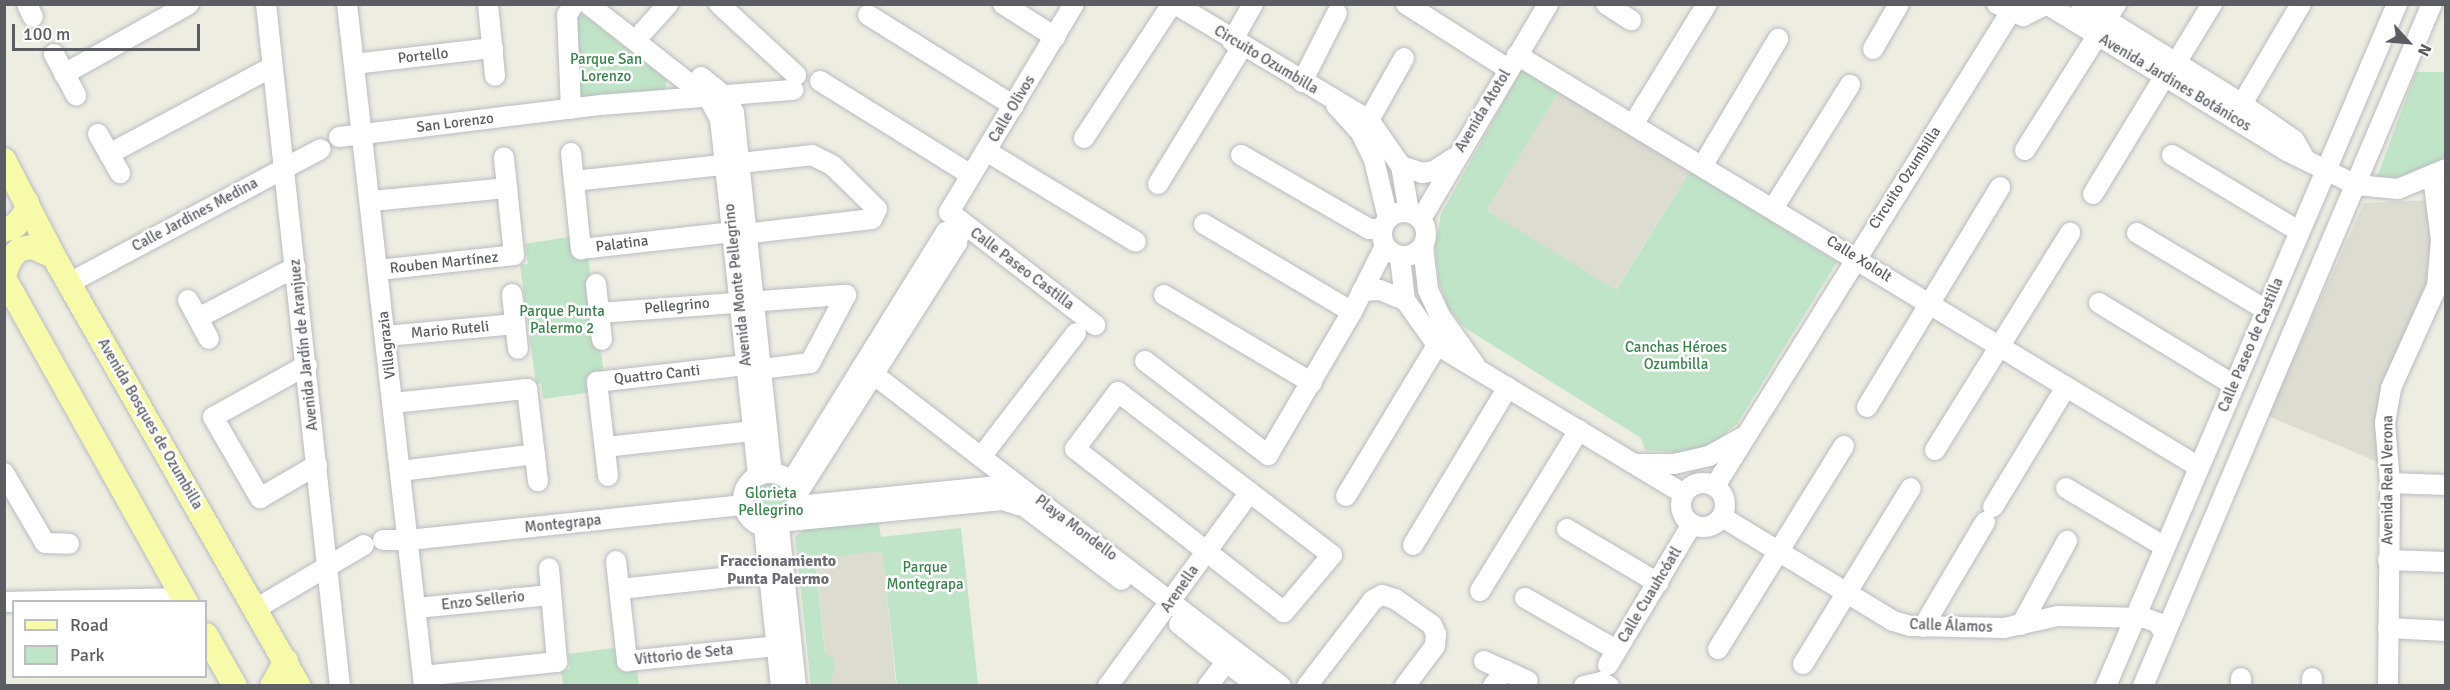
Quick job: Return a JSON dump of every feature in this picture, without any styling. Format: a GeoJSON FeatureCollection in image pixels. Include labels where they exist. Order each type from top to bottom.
{"type":"FeatureCollection","features":[{"type":"Feature","properties":{"kind":"main road","name":"Avenida Bosques de Ozumbilla"},"geometry":{"type":"LineString","coordinates":[[4,160],[54,257],[257,608],[299,686]]}},
{"type":"Feature","properties":{"kind":"main road"},"geometry":{"type":"LineString","coordinates":[[4,230],[16,225],[25,214],[27,202]]}},
{"type":"Feature","properties":{"kind":"main road"},"geometry":{"type":"LineString","coordinates":[[54,257],[33,247],[21,249],[11,258],[7,289],[185,600]]}},
{"type":"Feature","properties":{"kind":"main road"},"geometry":{"type":"LineString","coordinates":[[207,637],[238,684]]}},
{"type":"Feature","properties":{"kind":"main road"},"geometry":{"type":"LineString","coordinates":[[272,686],[286,661]]}},
{"type":"Feature","properties":{"kind":"street"},"geometry":{"type":"LineString","coordinates":[[64,74],[189,4]]}},
{"type":"Feature","properties":{"kind":"street","name":"Avenida Jardín de Aranjuez"},"geometry":{"type":"LineString","coordinates":[[266,4],[318,465],[340,686]]}},
{"type":"Feature","properties":{"kind":"street","name":"Villagrazia"},"geometry":{"type":"LineString","coordinates":[[347,4],[372,201],[424,681]]}},
{"type":"Feature","properties":{"kind":"street"},"geometry":{"type":"LineString","coordinates":[[488,4],[495,76]]}},
{"type":"Feature","properties":{"kind":"street"},"geometry":{"type":"LineString","coordinates":[[571,109],[567,15],[574,4]]}},
{"type":"Feature","properties":{"kind":"street"},"geometry":{"type":"LineString","coordinates":[[588,4],[718,98]]}},
{"type":"Feature","properties":{"kind":"street"},"geometry":{"type":"LineString","coordinates":[[606,4],[643,32],[718,98]]}},
{"type":"Feature","properties":{"kind":"street"},"geometry":{"type":"LineString","coordinates":[[643,32],[668,4]]}},
{"type":"Feature","properties":{"kind":"street","name":"San Lorenzo"},"geometry":{"type":"LineString","coordinates":[[339,137],[571,109],[718,98],[795,83],[719,4]]}},
{"type":"Feature","properties":{"kind":"street"},"geometry":{"type":"LineString","coordinates":[[1003,4],[1055,37]]}},
{"type":"Feature","properties":{"kind":"street","name":"Calle Olivos"},"geometry":{"type":"LineString","coordinates":[[949,212],[1074,4]]}},
{"type":"Feature","properties":{"kind":"street"},"geometry":{"type":"LineString","coordinates":[[1084,138],[1173,4]]}},
{"type":"Feature","properties":{"kind":"street","name":"Circuito Ozumbilla"},"geometry":{"type":"LineString","coordinates":[[1173,4],[1328,97],[1356,109],[1370,120],[1401,166],[1415,215],[1426,227],[1423,246],[1432,299],[1475,364]]}},
{"type":"Feature","properties":{"kind":"street"},"geometry":{"type":"LineString","coordinates":[[1158,184],[1237,44],[1253,4]]}},
{"type":"Feature","properties":{"kind":"street","name":"Calle Xololt"},"geometry":{"type":"LineString","coordinates":[[1406,4],[1512,62],[1634,123],[2199,467]]}},
{"type":"Feature","properties":{"kind":"street","name":"Avenida Atotol"},"geometry":{"type":"LineString","coordinates":[[1415,215],[1454,158],[1548,4]]}},
{"type":"Feature","properties":{"kind":"street"},"geometry":{"type":"LineString","coordinates":[[1606,4],[1631,20]]}},
{"type":"Feature","properties":{"kind":"street"},"geometry":{"type":"LineString","coordinates":[[1634,123],[1707,4]]}},
{"type":"Feature","properties":{"kind":"street"},"geometry":{"type":"LineString","coordinates":[[1873,49],[1899,4]]}},
{"type":"Feature","properties":{"kind":"street","name":"Avenida Jardines Botánicos"},"geometry":{"type":"LineString","coordinates":[[2081,4],[2106,20],[2170,70],[2287,151],[2304,157],[2356,185]]}},
{"type":"Feature","properties":{"kind":"street"},"geometry":{"type":"LineString","coordinates":[[2093,194],[2212,4]]}},
{"type":"Feature","properties":{"kind":"street"},"geometry":{"type":"LineString","coordinates":[[2242,104],[2301,4]]}},
{"type":"Feature","properties":{"kind":"street","name":"Calle Paseo de Castilla"},"geometry":{"type":"LineString","coordinates":[[2106,686],[2266,310],[2328,171],[2397,4]]}},
{"type":"Feature","properties":{"kind":"street","name":"Calle Paseo de Castilla"},"geometry":{"type":"LineString","coordinates":[[2144,686],[2164,633],[2432,4]]}},
{"type":"Feature","properties":{"kind":"street"},"geometry":{"type":"LineString","coordinates":[[2004,9],[2023,16],[2048,5]]}},
{"type":"Feature","properties":{"kind":"street","name":"Avenida Jardines Botánicos"},"geometry":{"type":"LineString","coordinates":[[2048,5],[2106,20]]}},
{"type":"Feature","properties":{"kind":"street","name":"Circuito Ozumbilla"},"geometry":{"type":"LineString","coordinates":[[1715,486],[2004,9]]}},
{"type":"Feature","properties":{"kind":"street"},"geometry":{"type":"LineString","coordinates":[[1302,82],[1337,13]]}},
{"type":"Feature","properties":{"kind":"street"},"geometry":{"type":"LineString","coordinates":[[868,15],[1014,106]]}},
{"type":"Feature","properties":{"kind":"street"},"geometry":{"type":"LineString","coordinates":[[2025,150],[2106,20]]}},
{"type":"Feature","properties":{"kind":"street"},"geometry":{"type":"LineString","coordinates":[[1703,165],[1778,39]]}},
{"type":"Feature","properties":{"kind":"street","name":"Portello"},"geometry":{"type":"LineString","coordinates":[[354,64],[493,48]]}},
{"type":"Feature","properties":{"kind":"street"},"geometry":{"type":"LineString","coordinates":[[54,54],[76,95]]}},
{"type":"Feature","properties":{"kind":"street"},"geometry":{"type":"LineString","coordinates":[[1370,120],[1404,58]]}},
{"type":"Feature","properties":{"kind":"street"},"geometry":{"type":"LineString","coordinates":[[109,154],[272,67]]}},
{"type":"Feature","properties":{"kind":"street","name":"Avenida Jardines Botánicos"},"geometry":{"type":"LineString","coordinates":[[2170,70],[2242,104],[2294,140],[2304,157]]}},
{"type":"Feature","properties":{"kind":"street"},"geometry":{"type":"LineString","coordinates":[[820,81],[971,175]]}},
{"type":"Feature","properties":{"kind":"street"},"geometry":{"type":"LineString","coordinates":[[1774,207],[1850,85]]}},
{"type":"Feature","properties":{"kind":"street","name":"Circuito Ozumbilla"},"geometry":{"type":"LineString","coordinates":[[1328,97],[1361,134],[1374,160],[1389,238],[1406,300],[1437,345],[1475,364],[1508,387],[1684,494]]}},
{"type":"Feature","properties":{"kind":"street","name":"Avenida Monte Pellegrino"},"geometry":{"type":"LineString","coordinates":[[718,98],[720,119],[732,166],[765,474]]}},
{"type":"Feature","properties":{"kind":"street"},"geometry":{"type":"LineString","coordinates":[[98,134],[120,174]]}},
{"type":"Feature","properties":{"kind":"street"},"geometry":{"type":"LineString","coordinates":[[2342,136],[2354,154],[2368,156]]}},
{"type":"Feature","properties":{"kind":"street","name":"Calle Jardines Medina"},"geometry":{"type":"LineString","coordinates":[[69,283],[284,166],[321,149]]}},
{"type":"Feature","properties":{"kind":"street"},"geometry":{"type":"LineString","coordinates":[[986,151],[1136,242]]}},
{"type":"Feature","properties":{"kind":"street","name":"Palatina"},"geometry":{"type":"LineString","coordinates":[[571,153],[581,249],[739,233]]}},
{"type":"Feature","properties":{"kind":"street"},"geometry":{"type":"LineString","coordinates":[[574,181],[732,166],[812,155],[822,159],[877,209],[872,219],[739,233]]}},
{"type":"Feature","properties":{"kind":"street"},"geometry":{"type":"LineString","coordinates":[[1241,155],[1389,238],[1413,255],[1423,246]]}},
{"type":"Feature","properties":{"kind":"street"},"geometry":{"type":"LineString","coordinates":[[2172,155],[2300,232]]}},
{"type":"Feature","properties":{"kind":"street","name":"Rouben Martínez"},"geometry":{"type":"LineString","coordinates":[[379,270],[514,255],[504,158]]}},
{"type":"Feature","properties":{"kind":"street"},"geometry":{"type":"LineString","coordinates":[[1401,166],[1422,173],[1434,171],[1454,158]]}},
{"type":"Feature","properties":{"kind":"street"},"geometry":{"type":"LineString","coordinates":[[2356,185],[2398,189],[2439,173]]}},
{"type":"Feature","properties":{"kind":"street","name":"Avenida Real Verona"},"geometry":{"type":"LineString","coordinates":[[2388,686],[2390,483],[2385,423],[2391,388],[2441,288],[2443,238],[2439,173]]}},
{"type":"Feature","properties":{"kind":"street"},"geometry":{"type":"LineString","coordinates":[[1867,407],[2000,187]]}},
{"type":"Feature","properties":{"kind":"street"},"geometry":{"type":"LineString","coordinates":[[372,201],[507,188]]}},
{"type":"Feature","properties":{"kind":"street"},"geometry":{"type":"LineString","coordinates":[[2312,206],[2328,198],[2340,209],[2340,220]]}},
{"type":"Feature","properties":{"kind":"street","name":"Calle Paseo Castilla"},"geometry":{"type":"LineString","coordinates":[[949,212],[1095,325]]}},
{"type":"Feature","properties":{"kind":"street"},"geometry":{"type":"LineString","coordinates":[[1144,362],[1268,455],[1352,312],[1389,238],[1415,215]]}},
{"type":"Feature","properties":{"kind":"street"},"geometry":{"type":"LineString","coordinates":[[1203,224],[1352,312]]}},
{"type":"Feature","properties":{"kind":"street"},"geometry":{"type":"LineString","coordinates":[[781,686],[768,573],[786,510],[869,370],[946,232],[953,231],[958,236],[957,243],[869,370]]}},
{"type":"Feature","properties":{"kind":"street"},"geometry":{"type":"LineString","coordinates":[[1935,450],[2070,233]]}},
{"type":"Feature","properties":{"kind":"street"},"geometry":{"type":"LineString","coordinates":[[2137,233],[2266,310]]}},
{"type":"Feature","properties":{"kind":"street"},"geometry":{"type":"LineString","coordinates":[[198,318],[296,267]]}},
{"type":"Feature","properties":{"kind":"street"},"geometry":{"type":"LineString","coordinates":[[596,284],[602,340]]}},
{"type":"Feature","properties":{"kind":"street"},"geometry":{"type":"LineString","coordinates":[[1362,291],[1380,290],[1406,300]]}},
{"type":"Feature","properties":{"kind":"street","name":"Pellegrino"},"geometry":{"type":"LineString","coordinates":[[599,313],[842,293],[847,299],[810,363],[754,367]]}},
{"type":"Feature","properties":{"kind":"street"},"geometry":{"type":"LineString","coordinates":[[512,294],[518,349]]}},
{"type":"Feature","properties":{"kind":"street"},"geometry":{"type":"LineString","coordinates":[[1164,295],[1312,383]]}},
{"type":"Feature","properties":{"kind":"street"},"geometry":{"type":"LineString","coordinates":[[188,300],[209,339]]}},
{"type":"Feature","properties":{"kind":"street"},"geometry":{"type":"LineString","coordinates":[[2099,303],[2234,385]]}},
{"type":"Feature","properties":{"kind":"street","name":"Mario Ruteli"},"geometry":{"type":"LineString","coordinates":[[386,336],[515,324]]}},
{"type":"Feature","properties":{"kind":"street"},"geometry":{"type":"LineString","coordinates":[[981,457],[1076,333]]}},
{"type":"Feature","properties":{"kind":"street"},"geometry":{"type":"LineString","coordinates":[[1346,496],[1437,345]]}},
{"type":"Feature","properties":{"kind":"street"},"geometry":{"type":"LineString","coordinates":[[307,366],[213,417],[260,498],[318,465]]}},
{"type":"Feature","properties":{"kind":"street","name":"Avenida Monte Pellegrino"},"geometry":{"type":"LineString","coordinates":[[754,367],[753,431],[765,474]]}},
{"type":"Feature","properties":{"kind":"street","name":"Quattro Canti"},"geometry":{"type":"LineString","coordinates":[[608,476],[597,382],[754,367]]}},
{"type":"Feature","properties":{"kind":"street"},"geometry":{"type":"LineString","coordinates":[[869,370],[1021,488]]}},
{"type":"Feature","properties":{"kind":"street"},"geometry":{"type":"LineString","coordinates":[[1413,545],[1508,387]]}},
{"type":"Feature","properties":{"kind":"street"},"geometry":{"type":"LineString","coordinates":[[1923,627],[2066,387]]}},
{"type":"Feature","properties":{"kind":"street"},"geometry":{"type":"LineString","coordinates":[[393,403],[527,389],[538,481]]}},
{"type":"Feature","properties":{"kind":"street"},"geometry":{"type":"LineString","coordinates":[[1118,392],[1332,555],[1284,612],[1206,553],[1075,449],[1118,392]]}},
{"type":"Feature","properties":{"kind":"street"},"geometry":{"type":"LineString","coordinates":[[1480,591],[1579,430]]}},
{"type":"Feature","properties":{"kind":"street"},"geometry":{"type":"LineString","coordinates":[[605,447],[753,431]]}},
{"type":"Feature","properties":{"kind":"street","name":"Circuito Ozumbilla"},"geometry":{"type":"LineString","coordinates":[[1636,464],[1674,464],[1709,456],[1744,436]]}},
{"type":"Feature","properties":{"kind":"street"},"geometry":{"type":"LineString","coordinates":[[1718,649],[1844,446]]}},
{"type":"Feature","properties":{"kind":"street"},"geometry":{"type":"LineString","coordinates":[[401,471],[535,454]]}},
{"type":"Feature","properties":{"kind":"street"},"geometry":{"type":"LineString","coordinates":[[4,473],[45,543],[69,543]]}},
{"type":"Feature","properties":{"kind":"street"},"geometry":{"type":"LineString","coordinates":[[786,510],[750,520],[743,505],[743,493],[765,474],[786,510],[796,686]]}},
{"type":"Feature","properties":{"kind":"street"},"geometry":{"type":"LineString","coordinates":[[1704,483],[1715,486],[1725,505],[1722,517],[1714,525],[1692,524],[1684,516],[1684,494],[1704,483]]}},
{"type":"Feature","properties":{"kind":"street"},"geometry":{"type":"LineString","coordinates":[[2390,483],[2445,485]]}},
{"type":"Feature","properties":{"kind":"street","name":"Playa Mondello"},"geometry":{"type":"LineString","coordinates":[[924,501],[1006,485],[1021,488],[1168,607],[1226,662],[1257,686]]}},
{"type":"Feature","properties":{"kind":"street"},"geometry":{"type":"LineString","coordinates":[[1803,664],[1911,488]]}},
{"type":"Feature","properties":{"kind":"street"},"geometry":{"type":"LineString","coordinates":[[2066,488],[2165,547]]}},
{"type":"Feature","properties":{"kind":"street","name":"Arenella"},"geometry":{"type":"LineString","coordinates":[[1108,686],[1250,492]]}},
{"type":"Feature","properties":{"kind":"street","name":"Playa Mondello"},"geometry":{"type":"LineString","coordinates":[[786,510],[924,501],[1002,500],[1014,502],[1281,686]]}},
{"type":"Feature","properties":{"kind":"street","name":"Montegrapa"},"geometry":{"type":"LineString","coordinates":[[383,540],[409,540],[743,505]]}},
{"type":"Feature","properties":{"kind":"street","name":"Calle Álamos"},"geometry":{"type":"LineString","coordinates":[[1722,517],[1893,621],[1923,627],[2020,625],[2058,616],[2152,619],[2164,633]]}},
{"type":"Feature","properties":{"kind":"street","name":"Calle Cuauhcóatl"},"geometry":{"type":"LineString","coordinates":[[1525,598],[1612,657],[1692,524]]}},
{"type":"Feature","properties":{"kind":"street"},"geometry":{"type":"LineString","coordinates":[[1567,530],[1658,582]]}},
{"type":"Feature","properties":{"kind":"street"},"geometry":{"type":"LineString","coordinates":[[2020,625],[2067,541]]}},
{"type":"Feature","properties":{"kind":"street"},"geometry":{"type":"LineString","coordinates":[[257,608],[364,545]]}},
{"type":"Feature","properties":{"kind":"street"},"geometry":{"type":"LineString","coordinates":[[2388,560],[2445,562]]}},
{"type":"Feature","properties":{"kind":"street","name":"Vittorio de Seta"},"geometry":{"type":"LineString","coordinates":[[616,561],[627,661],[776,646]]}},
{"type":"Feature","properties":{"kind":"street"},"geometry":{"type":"LineString","coordinates":[[424,681],[557,662],[549,568]]}},
{"type":"Feature","properties":{"kind":"street"},"geometry":{"type":"LineString","coordinates":[[620,589],[768,573]]}},
{"type":"Feature","properties":{"kind":"street","name":"Enzo Sellerio"},"geometry":{"type":"LineString","coordinates":[[416,608],[550,595]]}},
{"type":"Feature","properties":{"kind":"street"},"geometry":{"type":"LineString","coordinates":[[1307,686],[1373,600],[1382,595],[1395,599],[1432,625],[1437,634],[1435,646],[1406,686]]}},
{"type":"Feature","properties":{"kind":"street"},"geometry":{"type":"LineString","coordinates":[[2388,628],[2445,631]]}},
{"type":"Feature","properties":{"kind":"street"},"geometry":{"type":"LineString","coordinates":[[1484,661],[1499,678],[1528,681]]}},
{"type":"Feature","properties":{"kind":"street"},"geometry":{"type":"LineString","coordinates":[[1208,686],[1226,662]]}},
{"type":"Feature","properties":{"kind":"street"},"geometry":{"type":"LineString","coordinates":[[1584,686],[1601,682],[1609,686]]}},
{"type":"Feature","properties":{"kind":"shaded area"},"geometry":{"type":"Polygon","coordinates":[[[1560,90],[1690,171],[1615,291],[1485,210],[1560,90]]]}},
{"type":"Feature","properties":{"kind":"shaded area"},"geometry":{"type":"Polygon","coordinates":[[[2433,200],[2430,280],[2388,385],[2385,465],[2268,416],[2364,203],[2433,200]]]}},
{"type":"Feature","properties":{"kind":"shaded area"},"geometry":{"type":"Polygon","coordinates":[[[882,551],[896,685],[829,686],[815,558],[882,551]]]}},
{"type":"Feature","properties":{"kind":"green space","name":"Parque San Lorenzo"},"geometry":{"type":"Polygon","coordinates":[[[575,14],[584,15],[667,80],[665,90],[580,100],[575,14]]]}},
{"type":"Feature","properties":{"kind":"green space","name":"Canchas Héroes Ozumbilla"},"geometry":{"type":"Polygon","coordinates":[[[1523,67],[1560,90],[1486,210],[1616,290],[1690,171],[1837,262],[1737,424],[1709,446],[1690,453],[1645,450],[1641,438],[1462,326],[1448,307],[1439,283],[1435,248],[1441,214],[1523,67]]]}},
{"type":"Feature","properties":{"kind":"green space"},"geometry":{"type":"Polygon","coordinates":[[[2416,72],[2445,72],[2445,160],[2403,178],[2377,177],[2416,72]]]}},
{"type":"Feature","properties":{"kind":"green space","name":"Parque Punta Palermo 2"},"geometry":{"type":"Polygon","coordinates":[[[575,236],[588,256],[604,374],[592,392],[543,399],[541,383],[536,384],[520,265],[528,264],[525,244],[575,236]]]}},
{"type":"Feature","properties":{"kind":"green space","name":"Glorieta Pellegrino"},"geometry":{"type":"Polygon","coordinates":[[[770,479],[785,486],[792,501],[785,516],[770,523],[755,516],[748,501],[755,486],[770,479]]]}},
{"type":"Feature","properties":{"kind":"green space","name":"Parque Montegrapa"},"geometry":{"type":"Polygon","coordinates":[[[878,519],[881,537],[961,528],[978,685],[897,685],[882,551],[815,559],[825,653],[834,659],[835,669],[829,685],[811,685],[795,537],[806,528],[878,519]]]}},
{"type":"Feature","properties":{"kind":"green space"},"geometry":{"type":"Polygon","coordinates":[[[621,647],[624,670],[637,669],[639,685],[563,685],[561,671],[570,669],[568,654],[621,647]]]}},
{"type":"Feature","properties":{"kind":"district","name":"Fraccionamiento Punta Palermo"},"geometry":{"type":"Point","coordinates":[778,570]}}]}
